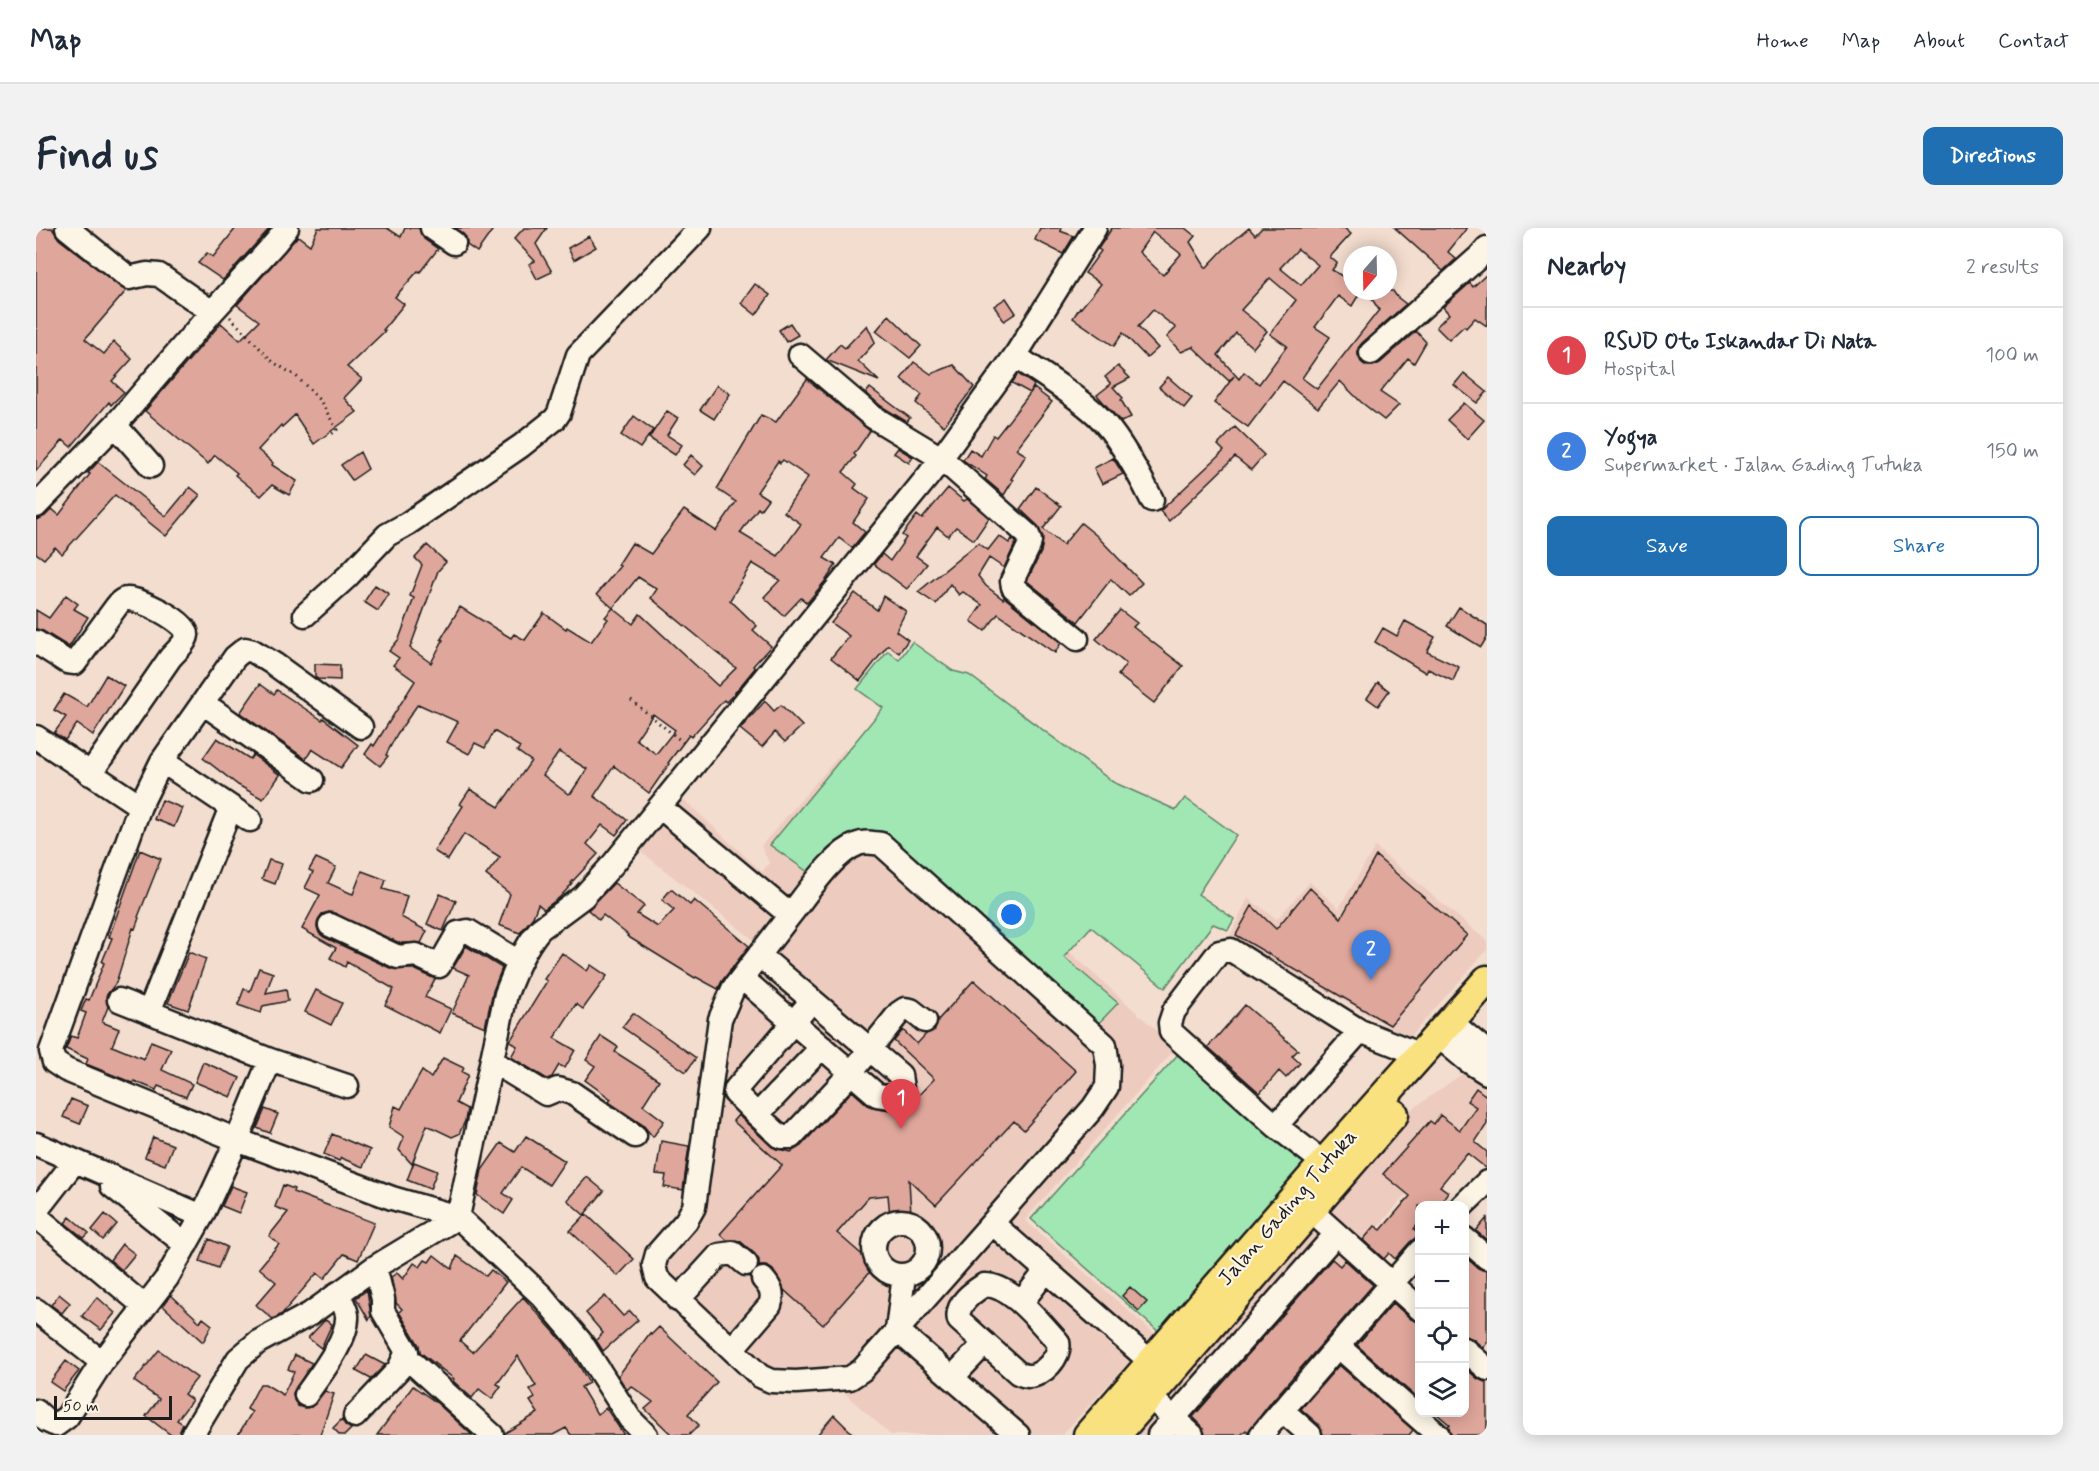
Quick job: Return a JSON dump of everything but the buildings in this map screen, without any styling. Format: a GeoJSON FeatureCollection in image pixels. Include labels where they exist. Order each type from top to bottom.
{"type":"FeatureCollection","features":[{"type":"Feature","properties":{"kind":"main road","name":"Jalan Gading Tutuka"},"geometry":{"type":"LineString","coordinates":[[1088,1435],[1140,1397],[1182,1357],[1311,1211],[1487,980]]}},
{"type":"Feature","properties":{"kind":"main road","name":"Jalan Gading Tutuka"},"geometry":{"type":"LineString","coordinates":[[1116,1435],[1140,1397],[1151,1362],[1324,1163],[1445,1038],[1487,1005]]}},
{"type":"Feature","properties":{"kind":"street"},"geometry":{"type":"LineString","coordinates":[[67,228],[129,278],[147,274],[159,275],[215,309]]}},
{"type":"Feature","properties":{"kind":"street"},"geometry":{"type":"LineString","coordinates":[[36,506],[115,425],[286,228]]}},
{"type":"Feature","properties":{"kind":"street"},"geometry":{"type":"LineString","coordinates":[[432,228],[454,243]]}},
{"type":"Feature","properties":{"kind":"street"},"geometry":{"type":"LineString","coordinates":[[305,615],[347,577],[387,535],[407,524],[521,446],[555,419],[578,355],[700,228]]}},
{"type":"Feature","properties":{"kind":"street"},"geometry":{"type":"LineString","coordinates":[[192,1435],[238,1359],[247,1350],[310,1314],[375,1267],[458,1217],[506,994],[519,962],[540,929],[583,897],[660,807],[941,458],[1015,356],[1095,228]]}},
{"type":"Feature","properties":{"kind":"street"},"geometry":{"type":"LineString","coordinates":[[1487,230],[1487,235]]}},
{"type":"Feature","properties":{"kind":"street"},"geometry":{"type":"LineString","coordinates":[[1371,353],[1487,248]]}},
{"type":"Feature","properties":{"kind":"street"},"geometry":{"type":"LineString","coordinates":[[800,355],[873,417],[941,458],[1028,535],[1029,546],[1012,580],[1013,587],[1077,639]]}},
{"type":"Feature","properties":{"kind":"street"},"geometry":{"type":"LineString","coordinates":[[1015,356],[1097,415],[1111,431],[1140,476],[1152,500]]}},
{"type":"Feature","properties":{"kind":"street"},"geometry":{"type":"LineString","coordinates":[[115,425],[151,466]]}},
{"type":"Feature","properties":{"kind":"street"},"geometry":{"type":"LineString","coordinates":[[36,642],[67,662],[75,663],[121,601],[129,599],[178,621],[186,630],[185,641],[170,658],[90,774]]}},
{"type":"Feature","properties":{"kind":"street"},"geometry":{"type":"LineString","coordinates":[[361,727],[253,651],[245,649],[234,657],[162,761],[140,806],[51,1052],[54,1062],[66,1070],[237,1140],[392,1198],[458,1217],[548,1304],[581,1342],[630,1419],[646,1435]]}},
{"type":"Feature","properties":{"kind":"street"},"geometry":{"type":"LineString","coordinates":[[203,703],[312,780]]}},
{"type":"Feature","properties":{"kind":"street"},"geometry":{"type":"LineString","coordinates":[[36,737],[140,806]]}},
{"type":"Feature","properties":{"kind":"street"},"geometry":{"type":"LineString","coordinates":[[162,761],[250,820]]}},
{"type":"Feature","properties":{"kind":"street"},"geometry":{"type":"LineString","coordinates":[[149,1012],[231,807]]}},
{"type":"Feature","properties":{"kind":"street"},"geometry":{"type":"LineString","coordinates":[[660,807],[790,915]]}},
{"type":"Feature","properties":{"kind":"street"},"geometry":{"type":"LineString","coordinates":[[868,842],[881,844],[1105,1045],[1108,1065],[1107,1087],[1093,1108],[862,1370],[850,1378],[796,1382],[771,1381],[760,1376],[678,1300],[657,1278],[654,1265],[657,1254],[686,1221],[694,1207],[720,1019],[734,989],[790,915],[837,857],[857,844],[868,842]]}},
{"type":"Feature","properties":{"kind":"street"},"geometry":{"type":"LineString","coordinates":[[330,925],[398,957],[416,955],[439,966],[458,933],[468,931],[519,962]]}},
{"type":"Feature","properties":{"kind":"street"},"geometry":{"type":"LineString","coordinates":[[1324,1163],[1276,1126],[1172,1032],[1170,1023],[1174,1011],[1219,952],[1231,950],[1360,1031],[1445,1038],[1487,1052]]}},
{"type":"Feature","properties":{"kind":"street"},"geometry":{"type":"LineString","coordinates":[[742,978],[878,1095],[892,1097],[902,1089],[900,1075],[759,955]]}},
{"type":"Feature","properties":{"kind":"street"},"geometry":{"type":"LineString","coordinates":[[119,1000],[270,1060],[347,1086]]}},
{"type":"Feature","properties":{"kind":"street"},"geometry":{"type":"LineString","coordinates":[[813,1000],[735,1091],[735,1094],[781,1137],[791,1137],[852,1072],[899,1013],[905,1009],[911,1010],[925,1022]]}},
{"type":"Feature","properties":{"kind":"street"},"geometry":{"type":"LineString","coordinates":[[1276,1126],[1360,1031]]}},
{"type":"Feature","properties":{"kind":"street"},"geometry":{"type":"LineString","coordinates":[[1445,1038],[1487,1073]]}},
{"type":"Feature","properties":{"kind":"street"},"geometry":{"type":"LineString","coordinates":[[757,1115],[822,1047]]}},
{"type":"Feature","properties":{"kind":"street"},"geometry":{"type":"LineString","coordinates":[[36,1411],[47,1421],[56,1425],[67,1418],[102,1362],[167,1278],[202,1216],[270,1060]]}},
{"type":"Feature","properties":{"kind":"street"},"geometry":{"type":"LineString","coordinates":[[492,1061],[546,1094],[558,1089],[572,1093],[635,1136]]}},
{"type":"Feature","properties":{"kind":"street"},"geometry":{"type":"LineString","coordinates":[[36,1144],[202,1216]]}},
{"type":"Feature","properties":{"kind":"street"},"geometry":{"type":"LineString","coordinates":[[36,1211],[82,1164]]}},
{"type":"Feature","properties":{"kind":"street"},"geometry":{"type":"LineString","coordinates":[[82,1164],[186,1245]]}},
{"type":"Feature","properties":{"kind":"street"},"geometry":{"type":"LineString","coordinates":[[1467,1201],[1487,1182]]}},
{"type":"Feature","properties":{"kind":"street"},"geometry":{"type":"LineString","coordinates":[[1311,1211],[1415,1305]]}},
{"type":"Feature","properties":{"kind":"street"},"geometry":{"type":"LineString","coordinates":[[36,1216],[144,1306]]}},
{"type":"Feature","properties":{"kind":"street"},"geometry":{"type":"LineString","coordinates":[[992,1223],[1151,1362]]}},
{"type":"Feature","properties":{"kind":"street"},"geometry":{"type":"LineString","coordinates":[[1166,1427],[1336,1234]]}},
{"type":"Feature","properties":{"kind":"street"},"geometry":{"type":"LineString","coordinates":[[1469,1242],[1487,1258]]}},
{"type":"Feature","properties":{"kind":"street"},"geometry":{"type":"LineString","coordinates":[[678,1300],[719,1255],[733,1253],[746,1264]]}},
{"type":"Feature","properties":{"kind":"street"},"geometry":{"type":"LineString","coordinates":[[1261,1435],[1416,1255]]}},
{"type":"Feature","properties":{"kind":"street"},"geometry":{"type":"LineString","coordinates":[[355,1416],[399,1369],[407,1352],[383,1311],[383,1299],[375,1267]]}},
{"type":"Feature","properties":{"kind":"street"},"geometry":{"type":"LineString","coordinates":[[948,1271],[971,1293]]}},
{"type":"Feature","properties":{"kind":"street"},"geometry":{"type":"LineString","coordinates":[[1021,1304],[1047,1271]]}},
{"type":"Feature","properties":{"kind":"street"},"geometry":{"type":"LineString","coordinates":[[893,1335],[904,1275]]}},
{"type":"Feature","properties":{"kind":"street"},"geometry":{"type":"LineString","coordinates":[[732,1349],[770,1305],[773,1297],[770,1287],[763,1279]]}},
{"type":"Feature","properties":{"kind":"street"},"geometry":{"type":"LineString","coordinates":[[984,1285],[1001,1287],[1021,1304],[1058,1342],[1059,1346],[1057,1355],[1041,1373],[1028,1377],[1018,1373],[959,1320],[957,1315],[971,1293],[984,1285]]}},
{"type":"Feature","properties":{"kind":"street"},"geometry":{"type":"LineString","coordinates":[[306,1395],[341,1340],[345,1328],[346,1312],[338,1293]]}},
{"type":"Feature","properties":{"kind":"street"},"geometry":{"type":"LineString","coordinates":[[36,1310],[102,1362]]}},
{"type":"Feature","properties":{"kind":"street"},"geometry":{"type":"LineString","coordinates":[[893,1335],[952,1378],[1008,1432]]}},
{"type":"Feature","properties":{"kind":"street"},"geometry":{"type":"LineString","coordinates":[[893,1335],[1008,1432]]}},
{"type":"Feature","properties":{"kind":"street"},"geometry":{"type":"LineString","coordinates":[[952,1378],[985,1343]]}},
{"type":"Feature","properties":{"kind":"street"},"geometry":{"type":"LineString","coordinates":[[1338,1346],[1438,1435]]}},
{"type":"Feature","properties":{"kind":"street"},"geometry":{"type":"LineString","coordinates":[[1469,1353],[1487,1369]]}},
{"type":"Feature","properties":{"kind":"street"},"geometry":{"type":"LineString","coordinates":[[406,1357],[492,1435]]}},
{"type":"Feature","properties":{"kind":"street"},"geometry":{"type":"LineString","coordinates":[[1140,1397],[1166,1427],[1192,1435]]}},
{"type":"Feature","properties":{"kind":"street"},"geometry":{"type":"LineString","coordinates":[[1282,1410],[1310,1435]]}},
{"type":"Feature","properties":{"kind":"path"},"geometry":{"type":"LineString","coordinates":[[215,309],[273,362],[296,376],[321,402],[337,430],[329,436]]}},
{"type":"Feature","properties":{"kind":"path"},"geometry":{"type":"LineString","coordinates":[[631,700],[701,757]]}},
{"type":"Feature","properties":{"kind":"shaded area"},"geometry":{"type":"Polygon","coordinates":[[[845,749],[1176,1048],[1025,1220],[1155,1334],[1062,1435],[891,1435],[841,1390],[759,1386],[645,1286],[647,1251],[686,1209],[713,996],[755,941],[635,847],[678,794],[762,872],[769,863],[761,846],[845,749]]]}},
{"type":"Feature","properties":{"kind":"shaded area"},"geometry":{"type":"Polygon","coordinates":[[[1375,847],[1487,941],[1487,950],[1409,1038],[1230,936],[1248,898],[1277,919],[1310,882],[1339,908],[1375,847]]]}},
{"type":"Feature","properties":{"kind":"shaded area"},"geometry":{"type":"Polygon","coordinates":[[[1469,1069],[1487,1081],[1487,1125],[1473,1116],[1201,1435],[1131,1435],[1411,1110],[1469,1069]]]}},
{"type":"Feature","properties":{"kind":"green space"},"geometry":{"type":"Polygon","coordinates":[[[912,642],[953,671],[969,675],[1113,782],[1176,810],[1185,798],[1236,835],[1198,894],[1234,919],[1228,930],[1213,924],[1165,988],[1091,927],[1064,957],[1118,1003],[1096,1026],[879,833],[863,830],[842,841],[815,877],[770,845],[883,708],[857,689],[888,651],[899,660],[912,642]]]}},
{"type":"Feature","properties":{"kind":"green space"},"geometry":{"type":"Polygon","coordinates":[[[1181,1051],[1310,1164],[1159,1332],[1031,1219],[1181,1051]]]}},
{"type":"Feature","properties":{"kind":"place","name":"Yogya"},"geometry":{"type":"Point","coordinates":[1371,980]}},
{"type":"Feature","properties":{"kind":"place","name":"RSUD Oto Iskandar Di Nata"},"geometry":{"type":"Point","coordinates":[901,1129]}}]}
